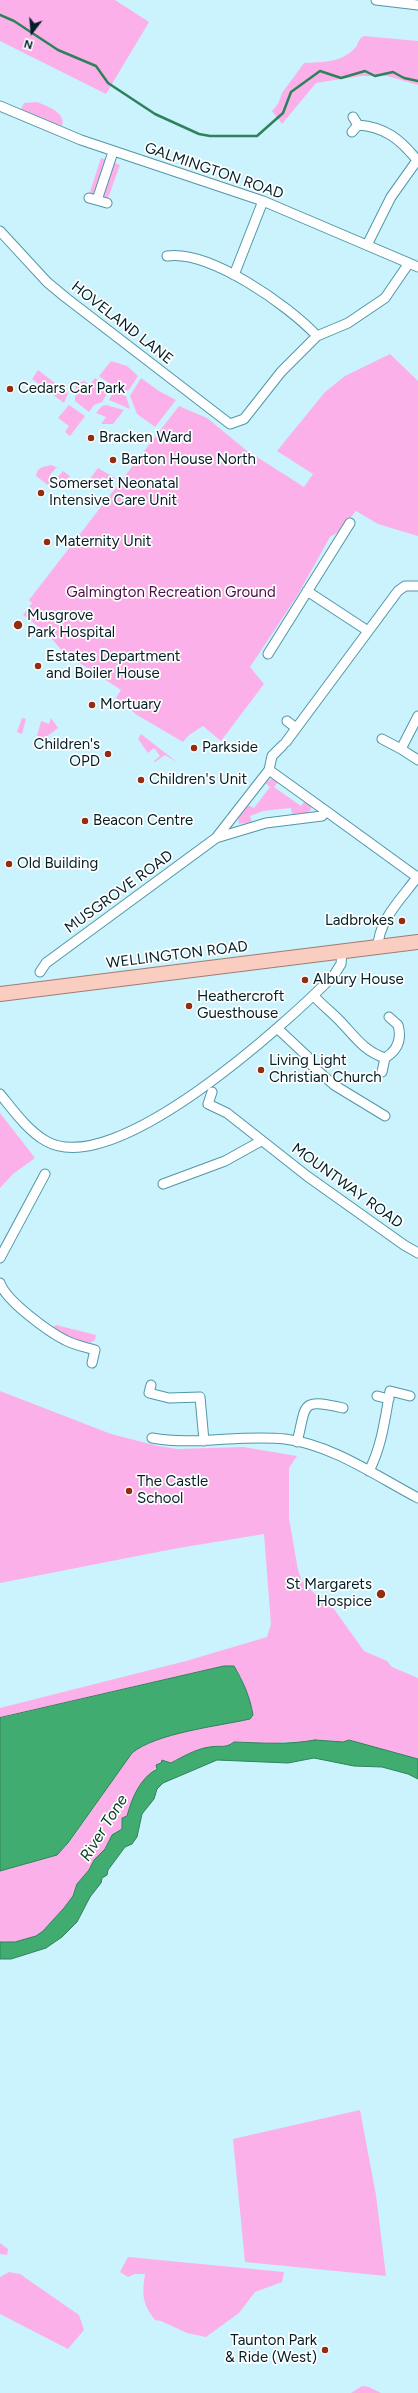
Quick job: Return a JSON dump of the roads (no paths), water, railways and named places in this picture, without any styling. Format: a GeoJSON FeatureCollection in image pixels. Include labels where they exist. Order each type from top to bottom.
{"type":"FeatureCollection","features":[{"type":"Feature","properties":{"kind":"main road","name":"WELLINGTON ROAD"},"geometry":{"type":"LineString","coordinates":[[0,994],[418,942]]}},
{"type":"Feature","properties":{"kind":"street"},"geometry":{"type":"LineString","coordinates":[[377,0],[418,5]]}},
{"type":"Feature","properties":{"kind":"street","name":"GALMINGTON ROAD"},"geometry":{"type":"LineString","coordinates":[[0,106],[45,126],[113,152],[263,201],[418,267]]}},
{"type":"Feature","properties":{"kind":"street"},"geometry":{"type":"LineString","coordinates":[[354,125],[374,126],[384,130],[407,148],[418,160],[391,197],[367,246]]}},
{"type":"Feature","properties":{"kind":"street"},"geometry":{"type":"LineString","coordinates":[[107,203],[93,199],[113,152]]}},
{"type":"Feature","properties":{"kind":"street"},"geometry":{"type":"LineString","coordinates":[[234,275],[263,201]]}},
{"type":"Feature","properties":{"kind":"street","name":"HOVELAND LANE"},"geometry":{"type":"LineString","coordinates":[[0,231],[47,282],[95,322],[207,405],[225,422],[235,424],[244,419],[281,372],[317,336]]}},
{"type":"Feature","properties":{"kind":"street"},"geometry":{"type":"LineString","coordinates":[[167,256],[178,254],[207,262],[234,275],[267,295],[317,336],[348,323],[386,298],[409,263]]}},
{"type":"Feature","properties":{"kind":"street"},"geometry":{"type":"LineString","coordinates":[[268,654],[350,523]]}},
{"type":"Feature","properties":{"kind":"street"},"geometry":{"type":"LineString","coordinates":[[344,531],[352,536]]}},
{"type":"Feature","properties":{"kind":"street","name":"MUSGROVE ROAD"},"geometry":{"type":"LineString","coordinates":[[40,972],[46,963],[216,838],[270,770],[272,756],[305,718],[398,591],[405,586],[418,586]]}},
{"type":"Feature","properties":{"kind":"street"},"geometry":{"type":"LineString","coordinates":[[307,591],[368,632]]}},
{"type":"Feature","properties":{"kind":"street"},"geometry":{"type":"LineString","coordinates":[[400,749],[418,716]]}},
{"type":"Feature","properties":{"kind":"street"},"geometry":{"type":"LineString","coordinates":[[287,721],[296,728]]}},
{"type":"Feature","properties":{"kind":"street"},"geometry":{"type":"LineString","coordinates":[[382,739],[418,760]]}},
{"type":"Feature","properties":{"kind":"street"},"geometry":{"type":"LineString","coordinates":[[270,770],[418,876],[384,923],[379,936],[378,947]]}},
{"type":"Feature","properties":{"kind":"street","name":"MUSGROVE ROAD"},"geometry":{"type":"LineString","coordinates":[[216,838],[266,823],[322,816],[326,811]]}},
{"type":"Feature","properties":{"kind":"street"},"geometry":{"type":"LineString","coordinates":[[0,1094],[20,1118],[47,1142],[70,1146],[103,1142],[130,1132],[177,1106],[238,1062],[314,996],[339,968],[342,951]]}},
{"type":"Feature","properties":{"kind":"street"},"geometry":{"type":"LineString","coordinates":[[314,996],[340,1021],[355,1040],[371,1052],[385,1058]]}},
{"type":"Feature","properties":{"kind":"street"},"geometry":{"type":"LineString","coordinates":[[382,1072],[385,1058],[396,1048],[400,1040],[402,1023],[389,1018]]}},
{"type":"Feature","properties":{"kind":"street"},"geometry":{"type":"LineString","coordinates":[[277,1028],[308,1057],[308,1062],[325,1077],[346,1093],[385,1116]]}},
{"type":"Feature","properties":{"kind":"street","name":"MOUNTWAY ROAD"},"geometry":{"type":"LineString","coordinates":[[212,1092],[208,1104],[227,1113],[261,1141],[384,1231],[418,1253]]}},
{"type":"Feature","properties":{"kind":"street"},"geometry":{"type":"LineString","coordinates":[[163,1184],[225,1161],[261,1141]]}},
{"type":"Feature","properties":{"kind":"street"},"geometry":{"type":"LineString","coordinates":[[0,1258],[45,1174]]}},
{"type":"Feature","properties":{"kind":"street"},"geometry":{"type":"LineString","coordinates":[[0,1283],[13,1300],[47,1328],[66,1341],[96,1346],[92,1363]]}},
{"type":"Feature","properties":{"kind":"street"},"geometry":{"type":"LineString","coordinates":[[369,1471],[376,1458],[382,1437],[390,1391],[410,1396]]}},
{"type":"Feature","properties":{"kind":"street"},"geometry":{"type":"LineString","coordinates":[[149,1392],[169,1398],[210,1396]]}},
{"type":"Feature","properties":{"kind":"street"},"geometry":{"type":"LineString","coordinates":[[377,1396],[389,1399]]}},
{"type":"Feature","properties":{"kind":"street"},"geometry":{"type":"LineString","coordinates":[[200,1397],[204,1441]]}},
{"type":"Feature","properties":{"kind":"street"},"geometry":{"type":"LineString","coordinates":[[296,1442],[303,1414],[310,1405],[317,1402],[343,1408]]}},
{"type":"Feature","properties":{"kind":"street"},"geometry":{"type":"LineString","coordinates":[[152,1438],[172,1442],[251,1438],[296,1442],[338,1455],[418,1498]]}},
{"type":"Feature","properties":{"kind":"waterway"},"geometry":{"type":"LineString","coordinates":[[0,15],[14,21],[58,50],[96,66],[108,83],[155,114],[199,134],[210,136],[257,136],[283,113],[291,92],[320,71],[341,78],[365,71],[375,76],[393,72],[404,78],[418,81]]}},
{"type":"Feature","properties":{"kind":"place","name":"Cedars Car Park"},"geometry":{"type":"Point","coordinates":[10,389]}},
{"type":"Feature","properties":{"kind":"place","name":"Bracken Ward"},"geometry":{"type":"Point","coordinates":[91,438]}},
{"type":"Feature","properties":{"kind":"place","name":"Barton House North"},"geometry":{"type":"Point","coordinates":[113,460]}},
{"type":"Feature","properties":{"kind":"place","name":"Somerset Neonatal Intensive Care Unit"},"geometry":{"type":"Point","coordinates":[41,493]}},
{"type":"Feature","properties":{"kind":"place","name":"Maternity Unit"},"geometry":{"type":"Point","coordinates":[47,542]}},
{"type":"Feature","properties":{"kind":"place","name":"Musgrove Park Hospital"},"geometry":{"type":"Point","coordinates":[18,625]}},
{"type":"Feature","properties":{"kind":"place","name":"Estates Department and Boiler House"},"geometry":{"type":"Point","coordinates":[38,666]}},
{"type":"Feature","properties":{"kind":"place","name":"Mortuary"},"geometry":{"type":"Point","coordinates":[92,705]}},
{"type":"Feature","properties":{"kind":"place","name":"Parkside"},"geometry":{"type":"Point","coordinates":[194,748]}},
{"type":"Feature","properties":{"kind":"place","name":"Children's OPD"},"geometry":{"type":"Point","coordinates":[108,754]}},
{"type":"Feature","properties":{"kind":"place","name":"Children's Unit"},"geometry":{"type":"Point","coordinates":[141,780]}},
{"type":"Feature","properties":{"kind":"place","name":"Beacon Centre"},"geometry":{"type":"Point","coordinates":[85,821]}},
{"type":"Feature","properties":{"kind":"place","name":"Old Building"},"geometry":{"type":"Point","coordinates":[9,864]}},
{"type":"Feature","properties":{"kind":"place","name":"Ladbrokes"},"geometry":{"type":"Point","coordinates":[402,921]}},
{"type":"Feature","properties":{"kind":"place","name":"Albury House"},"geometry":{"type":"Point","coordinates":[305,980]}},
{"type":"Feature","properties":{"kind":"place","name":"Heathercroft Guesthouse"},"geometry":{"type":"Point","coordinates":[189,1006]}},
{"type":"Feature","properties":{"kind":"place","name":"Living Light Christian Church"},"geometry":{"type":"Point","coordinates":[261,1070]}},
{"type":"Feature","properties":{"kind":"place","name":"The Castle School"},"geometry":{"type":"Point","coordinates":[129,1491]}},
{"type":"Feature","properties":{"kind":"place","name":"St Margarets Hospice"},"geometry":{"type":"Point","coordinates":[381,1594]}},
{"type":"Feature","properties":{"kind":"place","name":"Taunton Park & Ride (West)"},"geometry":{"type":"Point","coordinates":[325,2350]}},
{"type":"Feature","properties":{"kind":"park label","name":"Galmington Recreation Ground"},"geometry":{"type":"Point","coordinates":[171,593]}},
{"type":"Feature","properties":{"kind":"water label","name":"River Tone"},"geometry":{"type":"Point","coordinates":[104,1828]}}]}
